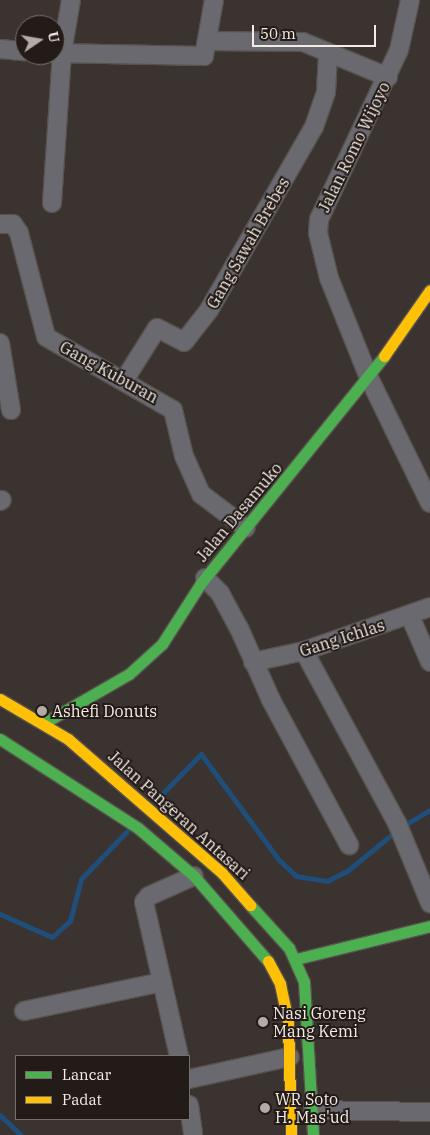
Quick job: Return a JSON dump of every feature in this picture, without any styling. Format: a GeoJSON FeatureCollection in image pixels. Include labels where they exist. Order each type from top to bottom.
{"type":"FeatureCollection","features":[{"type":"Feature","properties":{"kind":"main road","name":"Jalan Dasamuko"},"geometry":{"type":"LineString","coordinates":[[44,723],[129,674],[162,644],[205,578],[370,378],[430,290]]}},
{"type":"Feature","properties":{"kind":"main road","name":"Jalan Pangeran Antasari"},"geometry":{"type":"LineString","coordinates":[[0,699],[44,723],[137,796],[222,873],[296,959],[310,1026],[313,1135]]}},
{"type":"Feature","properties":{"kind":"main road"},"geometry":{"type":"LineString","coordinates":[[0,739],[138,828],[194,876],[271,966],[283,994],[290,1057],[291,1135]]}},
{"type":"Feature","properties":{"kind":"main road"},"geometry":{"type":"LineString","coordinates":[[112,812],[101,785],[126,787]]}},
{"type":"Feature","properties":{"kind":"main road"},"geometry":{"type":"LineString","coordinates":[[296,959],[430,926]]}},
{"type":"Feature","properties":{"kind":"street"},"geometry":{"type":"LineString","coordinates":[[65,26],[71,0]]}},
{"type":"Feature","properties":{"kind":"street"},"geometry":{"type":"LineString","coordinates":[[65,53],[200,56],[207,54],[214,0]]}},
{"type":"Feature","properties":{"kind":"street","name":"Jalan Romo Wijoyo"},"geometry":{"type":"LineString","coordinates":[[370,378],[329,278],[318,233],[319,220],[388,77],[399,50],[410,0]]}},
{"type":"Feature","properties":{"kind":"street"},"geometry":{"type":"LineString","coordinates":[[210,41],[293,40],[388,77]]}},
{"type":"Feature","properties":{"kind":"street"},"geometry":{"type":"LineString","coordinates":[[0,50],[15,51]]}},
{"type":"Feature","properties":{"kind":"street","name":"Gang Sawah Brebes"},"geometry":{"type":"LineString","coordinates":[[126,379],[157,328],[184,342],[209,310],[314,127],[326,92],[328,53]]}},
{"type":"Feature","properties":{"kind":"street"},"geometry":{"type":"LineString","coordinates":[[52,203],[58,65]]}},
{"type":"Feature","properties":{"kind":"street","name":"Gang Kuburan"},"geometry":{"type":"LineString","coordinates":[[7,224],[32,272],[46,337],[126,379],[173,410],[184,456],[201,494],[246,528]]}},
{"type":"Feature","properties":{"kind":"street"},"geometry":{"type":"LineString","coordinates":[[0,343],[11,410]]}},
{"type":"Feature","properties":{"kind":"street"},"geometry":{"type":"LineString","coordinates":[[370,378],[430,503]]}},
{"type":"Feature","properties":{"kind":"street"},"geometry":{"type":"LineString","coordinates":[[205,578],[220,593],[253,662],[349,845]]}},
{"type":"Feature","properties":{"kind":"street","name":"Gang Ichlas"},"geometry":{"type":"LineString","coordinates":[[253,662],[304,651],[410,616],[430,607]]}},
{"type":"Feature","properties":{"kind":"street"},"geometry":{"type":"LineString","coordinates":[[410,616],[430,662]]}},
{"type":"Feature","properties":{"kind":"street"},"geometry":{"type":"LineString","coordinates":[[304,651],[397,822],[430,903]]}},
{"type":"Feature","properties":{"kind":"street"},"geometry":{"type":"LineString","coordinates":[[180,1055],[144,902],[194,876]]}},
{"type":"Feature","properties":{"kind":"street"},"geometry":{"type":"LineString","coordinates":[[24,1011],[162,982]]}},
{"type":"Feature","properties":{"kind":"street"},"geometry":{"type":"LineString","coordinates":[[190,1080],[290,1057]]}},
{"type":"Feature","properties":{"kind":"street"},"geometry":{"type":"LineString","coordinates":[[313,1110],[430,1112]]}},
{"type":"Feature","properties":{"kind":"street"},"geometry":{"type":"LineString","coordinates":[[190,1112],[193,1135]]}},
{"type":"Feature","properties":{"kind":"waterway"},"geometry":{"type":"LineString","coordinates":[[155,801],[201,754],[279,860],[296,876],[327,881],[347,871],[396,831]]}},
{"type":"Feature","properties":{"kind":"waterway"},"geometry":{"type":"LineString","coordinates":[[403,826],[430,810]]}},
{"type":"Feature","properties":{"kind":"waterway"},"geometry":{"type":"LineString","coordinates":[[0,914],[52,937],[70,921],[81,879],[127,831]]}},
{"type":"Feature","properties":{"kind":"waterway"},"geometry":{"type":"LineString","coordinates":[[0,1115],[21,1135]]}},
{"type":"Feature","properties":{"kind":"traffic: fast"},"geometry":{"type":"LineString","coordinates":[[44,723],[129,674],[162,644],[201,583],[384,356]]}},
{"type":"Feature","properties":{"kind":"traffic: fast"},"geometry":{"type":"LineString","coordinates":[[0,739],[138,828],[194,876],[268,961]]}},
{"type":"Feature","properties":{"kind":"traffic: fast"},"geometry":{"type":"LineString","coordinates":[[250,905],[289,948],[304,982],[313,1135]]}},
{"type":"Feature","properties":{"kind":"traffic: fast"},"geometry":{"type":"LineString","coordinates":[[296,959],[430,926]]}},
{"type":"Feature","properties":{"kind":"traffic: slow"},"geometry":{"type":"LineString","coordinates":[[384,356],[430,290]]}},
{"type":"Feature","properties":{"kind":"traffic: slow"},"geometry":{"type":"LineString","coordinates":[[0,699],[68,739],[222,873],[250,905]]}},
{"type":"Feature","properties":{"kind":"traffic: slow"},"geometry":{"type":"LineString","coordinates":[[268,961],[280,984],[288,1022],[291,1135]]}},
{"type":"Feature","properties":{"kind":"place","name":"Ashefi Donuts"},"geometry":{"type":"Point","coordinates":[42,711]}},
{"type":"Feature","properties":{"kind":"place","name":"Nasi Goreng Mang Kemi"},"geometry":{"type":"Point","coordinates":[263,1022]}},
{"type":"Feature","properties":{"kind":"place","name":"WR Soto H. Mas'ud"},"geometry":{"type":"Point","coordinates":[265,1108]}}]}
